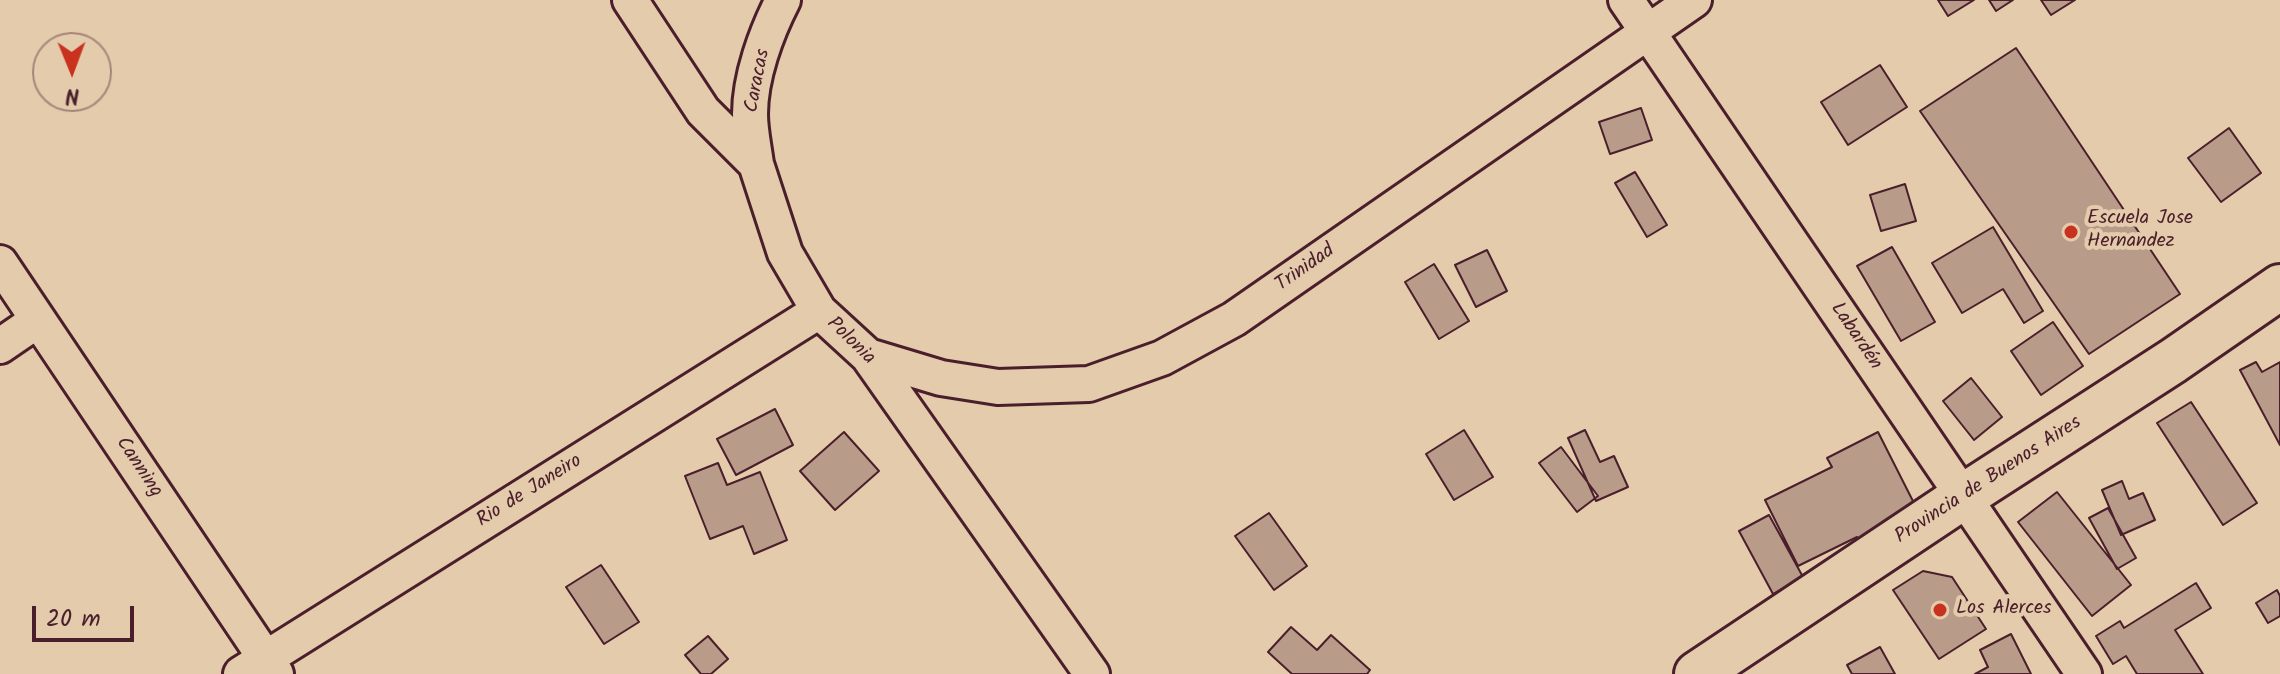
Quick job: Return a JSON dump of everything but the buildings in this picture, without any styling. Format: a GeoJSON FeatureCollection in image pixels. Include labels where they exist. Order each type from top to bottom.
{"type":"FeatureCollection","features":[{"type":"Feature","properties":{"kind":"main road","name":"Provincia de Buenos Aires"},"geometry":{"type":"LineString","coordinates":[[1697,674],[2173,361],[2280,287]]}},
{"type":"Feature","properties":{"kind":"street","name":"Polonia"},"geometry":{"type":"LineString","coordinates":[[630,0],[703,111],[756,164],[785,253],[819,311],[868,356],[1092,674]]}},
{"type":"Feature","properties":{"kind":"street","name":"Caracas"},"geometry":{"type":"LineString","coordinates":[[756,164],[750,113],[752,98],[758,66],[783,0]]}},
{"type":"Feature","properties":{"kind":"street","name":"Labardén"},"geometry":{"type":"LineString","coordinates":[[1626,0],[2084,674]]}},
{"type":"Feature","properties":{"kind":"street","name":"Trinidad"},"geometry":{"type":"LineString","coordinates":[[868,356],[941,378],[998,387],[1089,384],[1162,358],[1234,319],[1694,0]]}},
{"type":"Feature","properties":{"kind":"street","name":"Canning"},"geometry":{"type":"LineString","coordinates":[[0,263],[261,669]]}},
{"type":"Feature","properties":{"kind":"street","name":"Rio de Janeiro"},"geometry":{"type":"LineString","coordinates":[[261,669],[819,311]]}},
{"type":"Feature","properties":{"kind":"street"},"geometry":{"type":"LineString","coordinates":[[0,346],[38,320]]}},
{"type":"Feature","properties":{"kind":"place","name":"Escuela Jose Hernandez"},"geometry":{"type":"Point","coordinates":[2071,232]}},
{"type":"Feature","properties":{"kind":"place","name":"Los Alerces"},"geometry":{"type":"Point","coordinates":[1940,610]}}]}
